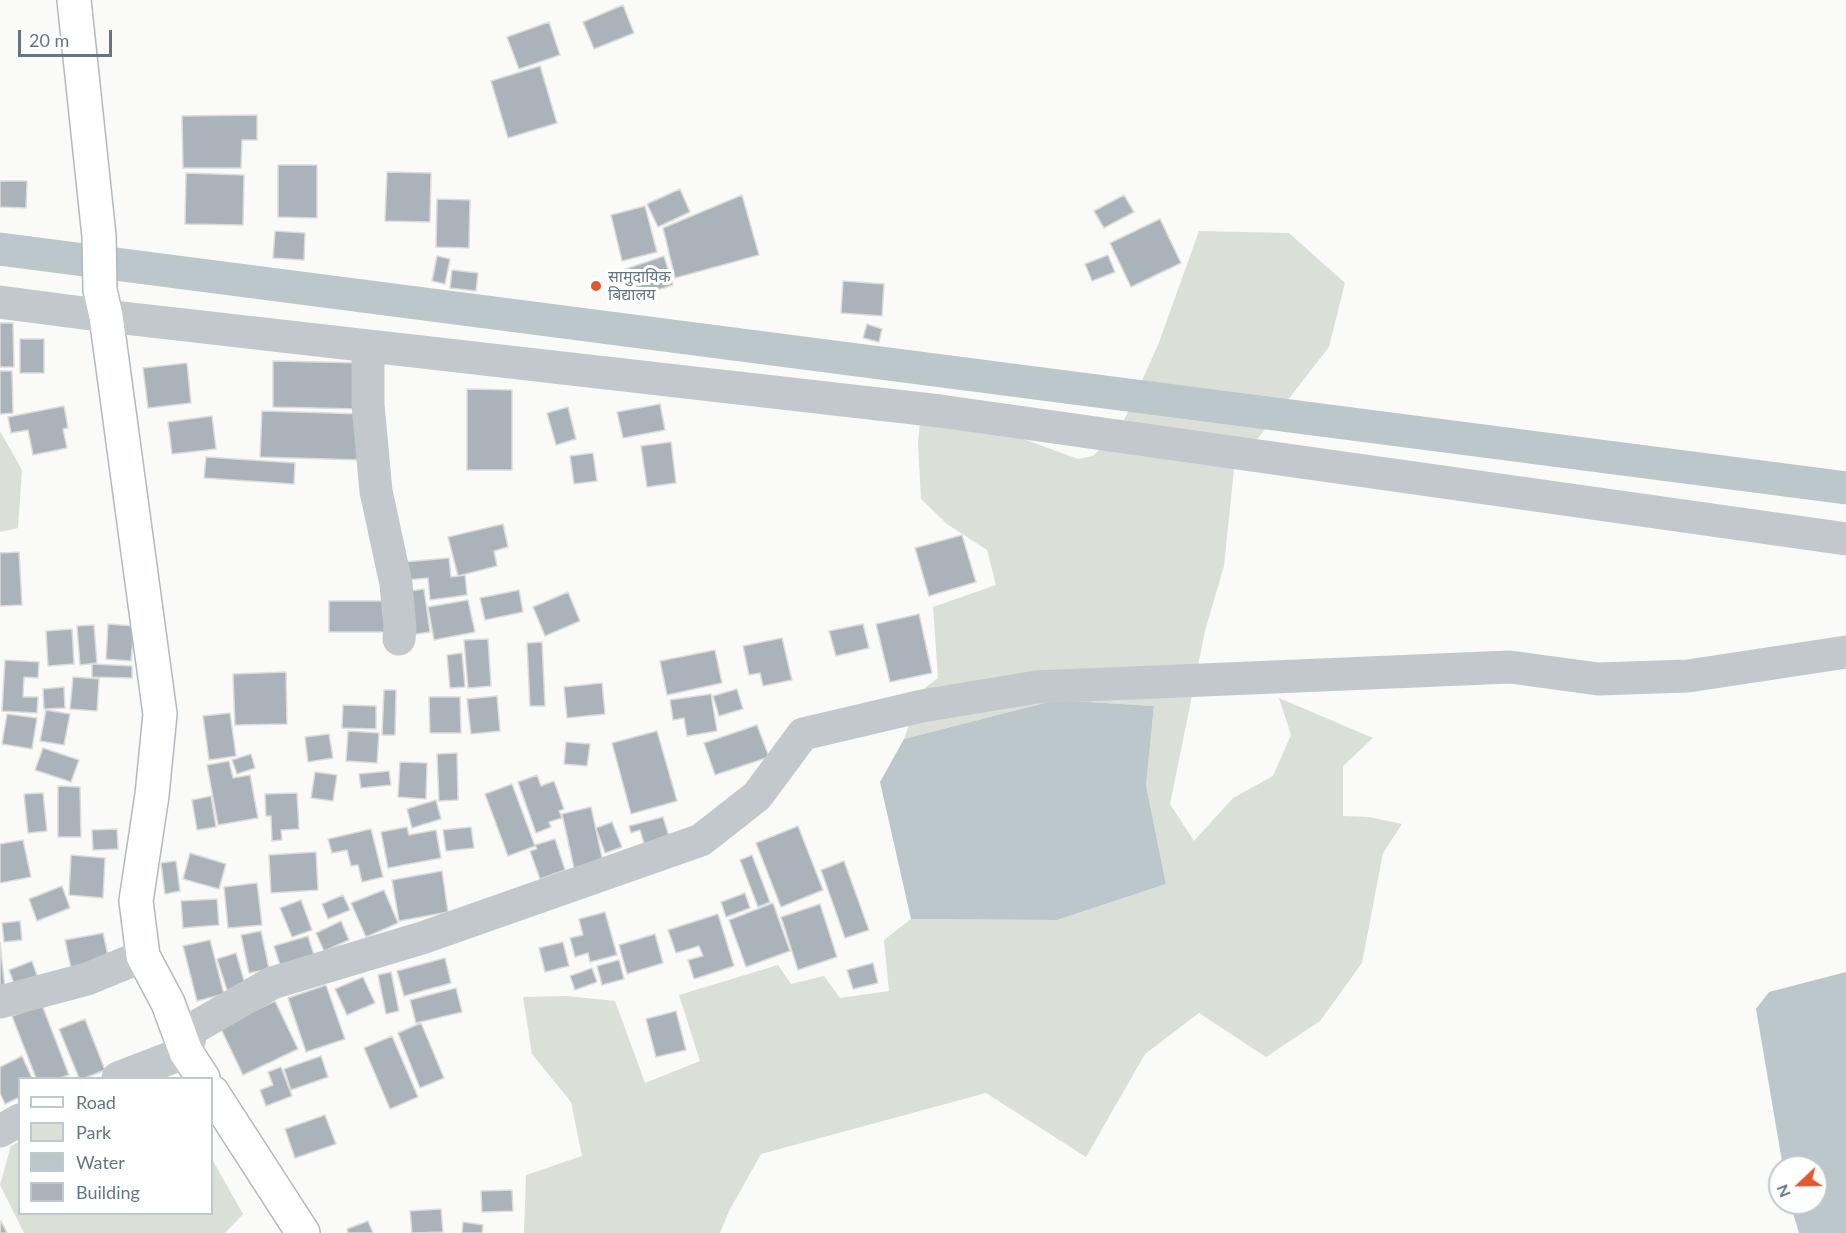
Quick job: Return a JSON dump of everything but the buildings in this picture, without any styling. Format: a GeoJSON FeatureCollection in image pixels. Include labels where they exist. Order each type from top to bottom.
{"type":"FeatureCollection","features":[{"type":"Feature","properties":{"kind":"main road"},"geometry":{"type":"LineString","coordinates":[[74,0],[99,236],[103,303],[159,714],[152,795],[136,901],[143,956],[168,1003],[195,1065]]}},
{"type":"Feature","properties":{"kind":"main road"},"geometry":{"type":"LineString","coordinates":[[213,1094],[303,1233]]}},
{"type":"Feature","properties":{"kind":"street"},"geometry":{"type":"LineString","coordinates":[[0,302],[103,303],[368,346],[940,411],[1846,539]]}},
{"type":"Feature","properties":{"kind":"street"},"geometry":{"type":"LineString","coordinates":[[368,346],[368,405],[376,491],[396,584],[399,639]]}},
{"type":"Feature","properties":{"kind":"street"},"geometry":{"type":"LineString","coordinates":[[124,1077],[195,1065],[192,1029],[272,983],[423,938],[701,840],[757,796],[803,735],[900,711],[1037,687],[1510,667],[1598,679],[1688,675],[1846,652]]}},
{"type":"Feature","properties":{"kind":"street"},"geometry":{"type":"LineString","coordinates":[[0,1002],[87,979],[143,956]]}},
{"type":"Feature","properties":{"kind":"street"},"geometry":{"type":"LineString","coordinates":[[0,1131],[18,1121]]}},
{"type":"Feature","properties":{"kind":"green space"},"geometry":{"type":"Polygon","coordinates":[[[1199,231],[1289,233],[1345,283],[1329,347],[1234,469],[1224,566],[1205,631],[1170,804],[1194,841],[1233,798],[1273,776],[1291,735],[1279,698],[1373,738],[1343,766],[1343,816],[1369,817],[1402,824],[1383,853],[1362,963],[1320,1021],[1266,1057],[1199,1013],[1145,1054],[1086,1157],[986,1093],[761,1154],[729,1211],[720,1233],[524,1233],[526,1175],[582,1156],[571,1102],[532,1054],[523,997],[566,996],[615,1001],[645,1083],[700,1061],[679,995],[778,965],[791,984],[824,976],[840,998],[889,991],[884,940],[911,919],[1057,920],[1166,884],[1146,785],[1154,706],[1056,700],[904,739],[921,691],[938,678],[933,607],[996,585],[987,550],[947,524],[921,499],[918,444],[920,422],[985,425],[1078,459],[1093,456],[1121,427],[1158,345],[1199,231]]]}},
{"type":"Feature","properties":{"kind":"green space"},"geometry":{"type":"Polygon","coordinates":[[[0,431],[22,470],[18,528],[0,532],[0,431]]]}},
{"type":"Feature","properties":{"kind":"green space"},"geometry":{"type":"Polygon","coordinates":[[[18,1142],[18,1215],[213,1215],[213,1161],[243,1214],[225,1233],[24,1233],[0,1185],[11,1146],[18,1142]]]}},
{"type":"Feature","properties":{"kind":"water"},"geometry":{"type":"Polygon","coordinates":[[[1056,700],[1154,706],[1146,785],[1166,884],[1057,920],[911,919],[880,782],[904,739],[1056,700]]]}},
{"type":"Feature","properties":{"kind":"water"},"geometry":{"type":"Polygon","coordinates":[[[1846,972],[1846,1233],[1799,1233],[1794,1215],[1828,1215],[1828,1155],[1781,1155],[1756,1009],[1769,992],[1846,972]]]}},
{"type":"Feature","properties":{"kind":"waterway"},"geometry":{"type":"LineString","coordinates":[[0,249],[1846,488]]}},
{"type":"Feature","properties":{"kind":"place","name":"सामुदायिक बिद्यालय"},"geometry":{"type":"Point","coordinates":[596,286]}}]}
